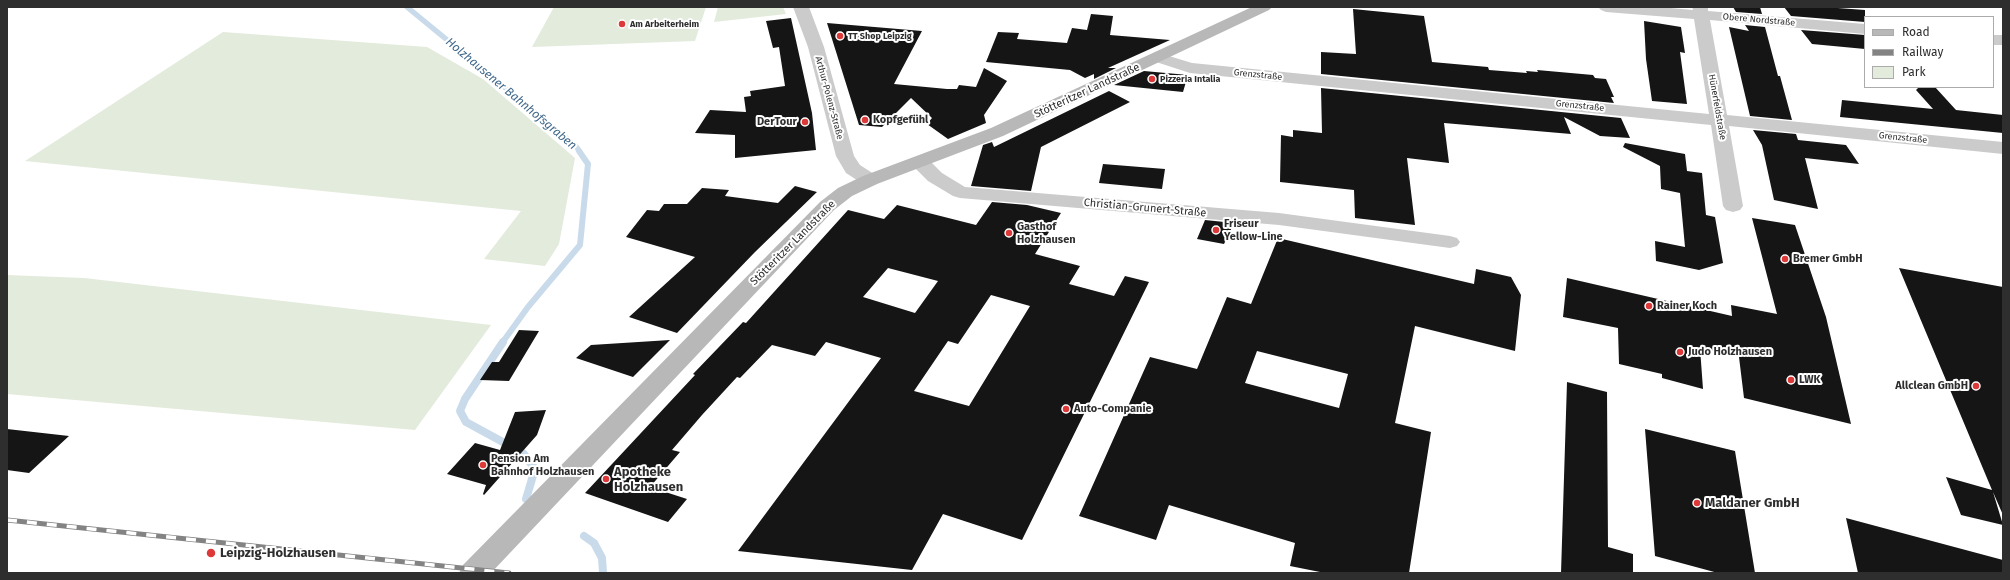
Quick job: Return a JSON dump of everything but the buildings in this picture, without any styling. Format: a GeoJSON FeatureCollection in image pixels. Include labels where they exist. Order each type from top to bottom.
{"type":"FeatureCollection","features":[{"type":"Feature","properties":{"kind":"main road","name":"Stötteritzer Landstraße"},"geometry":{"type":"LineString","coordinates":[[473,573],[524,522],[827,206],[845,192],[870,180],[997,132],[1159,58],[1264,7]]}},
{"type":"Feature","properties":{"kind":"street","name":"Arthur-Polenz-Straße"},"geometry":{"type":"LineString","coordinates":[[801,7],[816,47],[845,156],[853,169],[870,180]]}},
{"type":"Feature","properties":{"kind":"street","name":"Obere Nordstraße"},"geometry":{"type":"LineString","coordinates":[[1606,7],[1700,11],[1864,29]]}},
{"type":"Feature","properties":{"kind":"street","name":"Hünerfeldstraße"},"geometry":{"type":"LineString","coordinates":[[1700,11],[1733,206]]}},
{"type":"Feature","properties":{"kind":"street","name":"Grenzstraße"},"geometry":{"type":"LineString","coordinates":[[1159,58],[1190,68],[2003,148]]}},
{"type":"Feature","properties":{"kind":"street","name":"Christian-Grunert-Straße"},"geometry":{"type":"LineString","coordinates":[[920,162],[935,177],[960,192],[1279,219],[1450,242]]}},
{"type":"Feature","properties":{"kind":"green space","name":"Am Arbeiterheim"},"geometry":{"type":"Polygon","coordinates":[[[554,7],[706,7],[695,41],[532,47],[554,7]]]}},
{"type":"Feature","properties":{"kind":"green space"},"geometry":{"type":"Polygon","coordinates":[[[718,7],[783,7],[786,14],[714,22],[718,7]]]}},
{"type":"Feature","properties":{"kind":"green space"},"geometry":{"type":"Polygon","coordinates":[[[223,32],[427,47],[483,79],[575,158],[559,244],[545,266],[484,259],[521,211],[25,161],[223,32]]]}},
{"type":"Feature","properties":{"kind":"green space"},"geometry":{"type":"Polygon","coordinates":[[[7,275],[84,278],[491,325],[415,430],[7,394],[7,275]]]}},
{"type":"Feature","properties":{"kind":"waterway","name":"Holzhausener Bahnhofsgraben"},"geometry":{"type":"LineString","coordinates":[[407,7],[575,145],[580,152]]}},
{"type":"Feature","properties":{"kind":"waterway","name":"Holzhausener Bahnhofsgraben"},"geometry":{"type":"LineString","coordinates":[[502,343],[528,307],[580,245],[588,164],[579,151]]}},
{"type":"Feature","properties":{"kind":"waterway","name":"Holzhausener Bahnhofsgraben"},"geometry":{"type":"LineString","coordinates":[[503,342],[465,399],[460,411],[466,422],[523,453],[535,469],[526,499]]}},
{"type":"Feature","properties":{"kind":"waterway","name":"Holzhausener Bahnhofsgraben"},"geometry":{"type":"LineString","coordinates":[[584,536],[594,543],[602,558],[603,573]]}},
{"type":"Feature","properties":{"kind":"railway"},"geometry":{"type":"LineString","coordinates":[[7,520],[509,573]]}},
{"type":"Feature","properties":{"kind":"place","name":"Am Arbeiterheim"},"geometry":{"type":"Point","coordinates":[622,24]}},
{"type":"Feature","properties":{"kind":"place","name":"TT Shop Leipzig"},"geometry":{"type":"Point","coordinates":[840,36]}},
{"type":"Feature","properties":{"kind":"place","name":"Pizzeria Intalia"},"geometry":{"type":"Point","coordinates":[1152,79]}},
{"type":"Feature","properties":{"kind":"place","name":"Kopfgefühl"},"geometry":{"type":"Point","coordinates":[865,120]}},
{"type":"Feature","properties":{"kind":"place","name":"DerTour"},"geometry":{"type":"Point","coordinates":[805,122]}},
{"type":"Feature","properties":{"kind":"place","name":"Friseur Yellow-Line"},"geometry":{"type":"Point","coordinates":[1216,230]}},
{"type":"Feature","properties":{"kind":"place","name":"Gasthof Holzhausen"},"geometry":{"type":"Point","coordinates":[1009,233]}},
{"type":"Feature","properties":{"kind":"place","name":"Bremer GmbH"},"geometry":{"type":"Point","coordinates":[1785,259]}},
{"type":"Feature","properties":{"kind":"place","name":"Rainer Koch"},"geometry":{"type":"Point","coordinates":[1649,306]}},
{"type":"Feature","properties":{"kind":"place","name":"Judo Holzhausen"},"geometry":{"type":"Point","coordinates":[1680,352]}},
{"type":"Feature","properties":{"kind":"place","name":"LWK"},"geometry":{"type":"Point","coordinates":[1791,380]}},
{"type":"Feature","properties":{"kind":"place","name":"Allclean GmbH"},"geometry":{"type":"Point","coordinates":[1976,386]}},
{"type":"Feature","properties":{"kind":"place","name":"Auto-Companie"},"geometry":{"type":"Point","coordinates":[1066,409]}},
{"type":"Feature","properties":{"kind":"place","name":"Pension Am Bahnhof Holzhausen"},"geometry":{"type":"Point","coordinates":[483,465]}},
{"type":"Feature","properties":{"kind":"place","name":"Apotheke Holzhausen"},"geometry":{"type":"Point","coordinates":[606,479]}},
{"type":"Feature","properties":{"kind":"place","name":"Maldaner GmbH"},"geometry":{"type":"Point","coordinates":[1697,503]}},
{"type":"Feature","properties":{"kind":"place","name":"Leipzig-Holzhausen"},"geometry":{"type":"Point","coordinates":[211,553]}}]}
